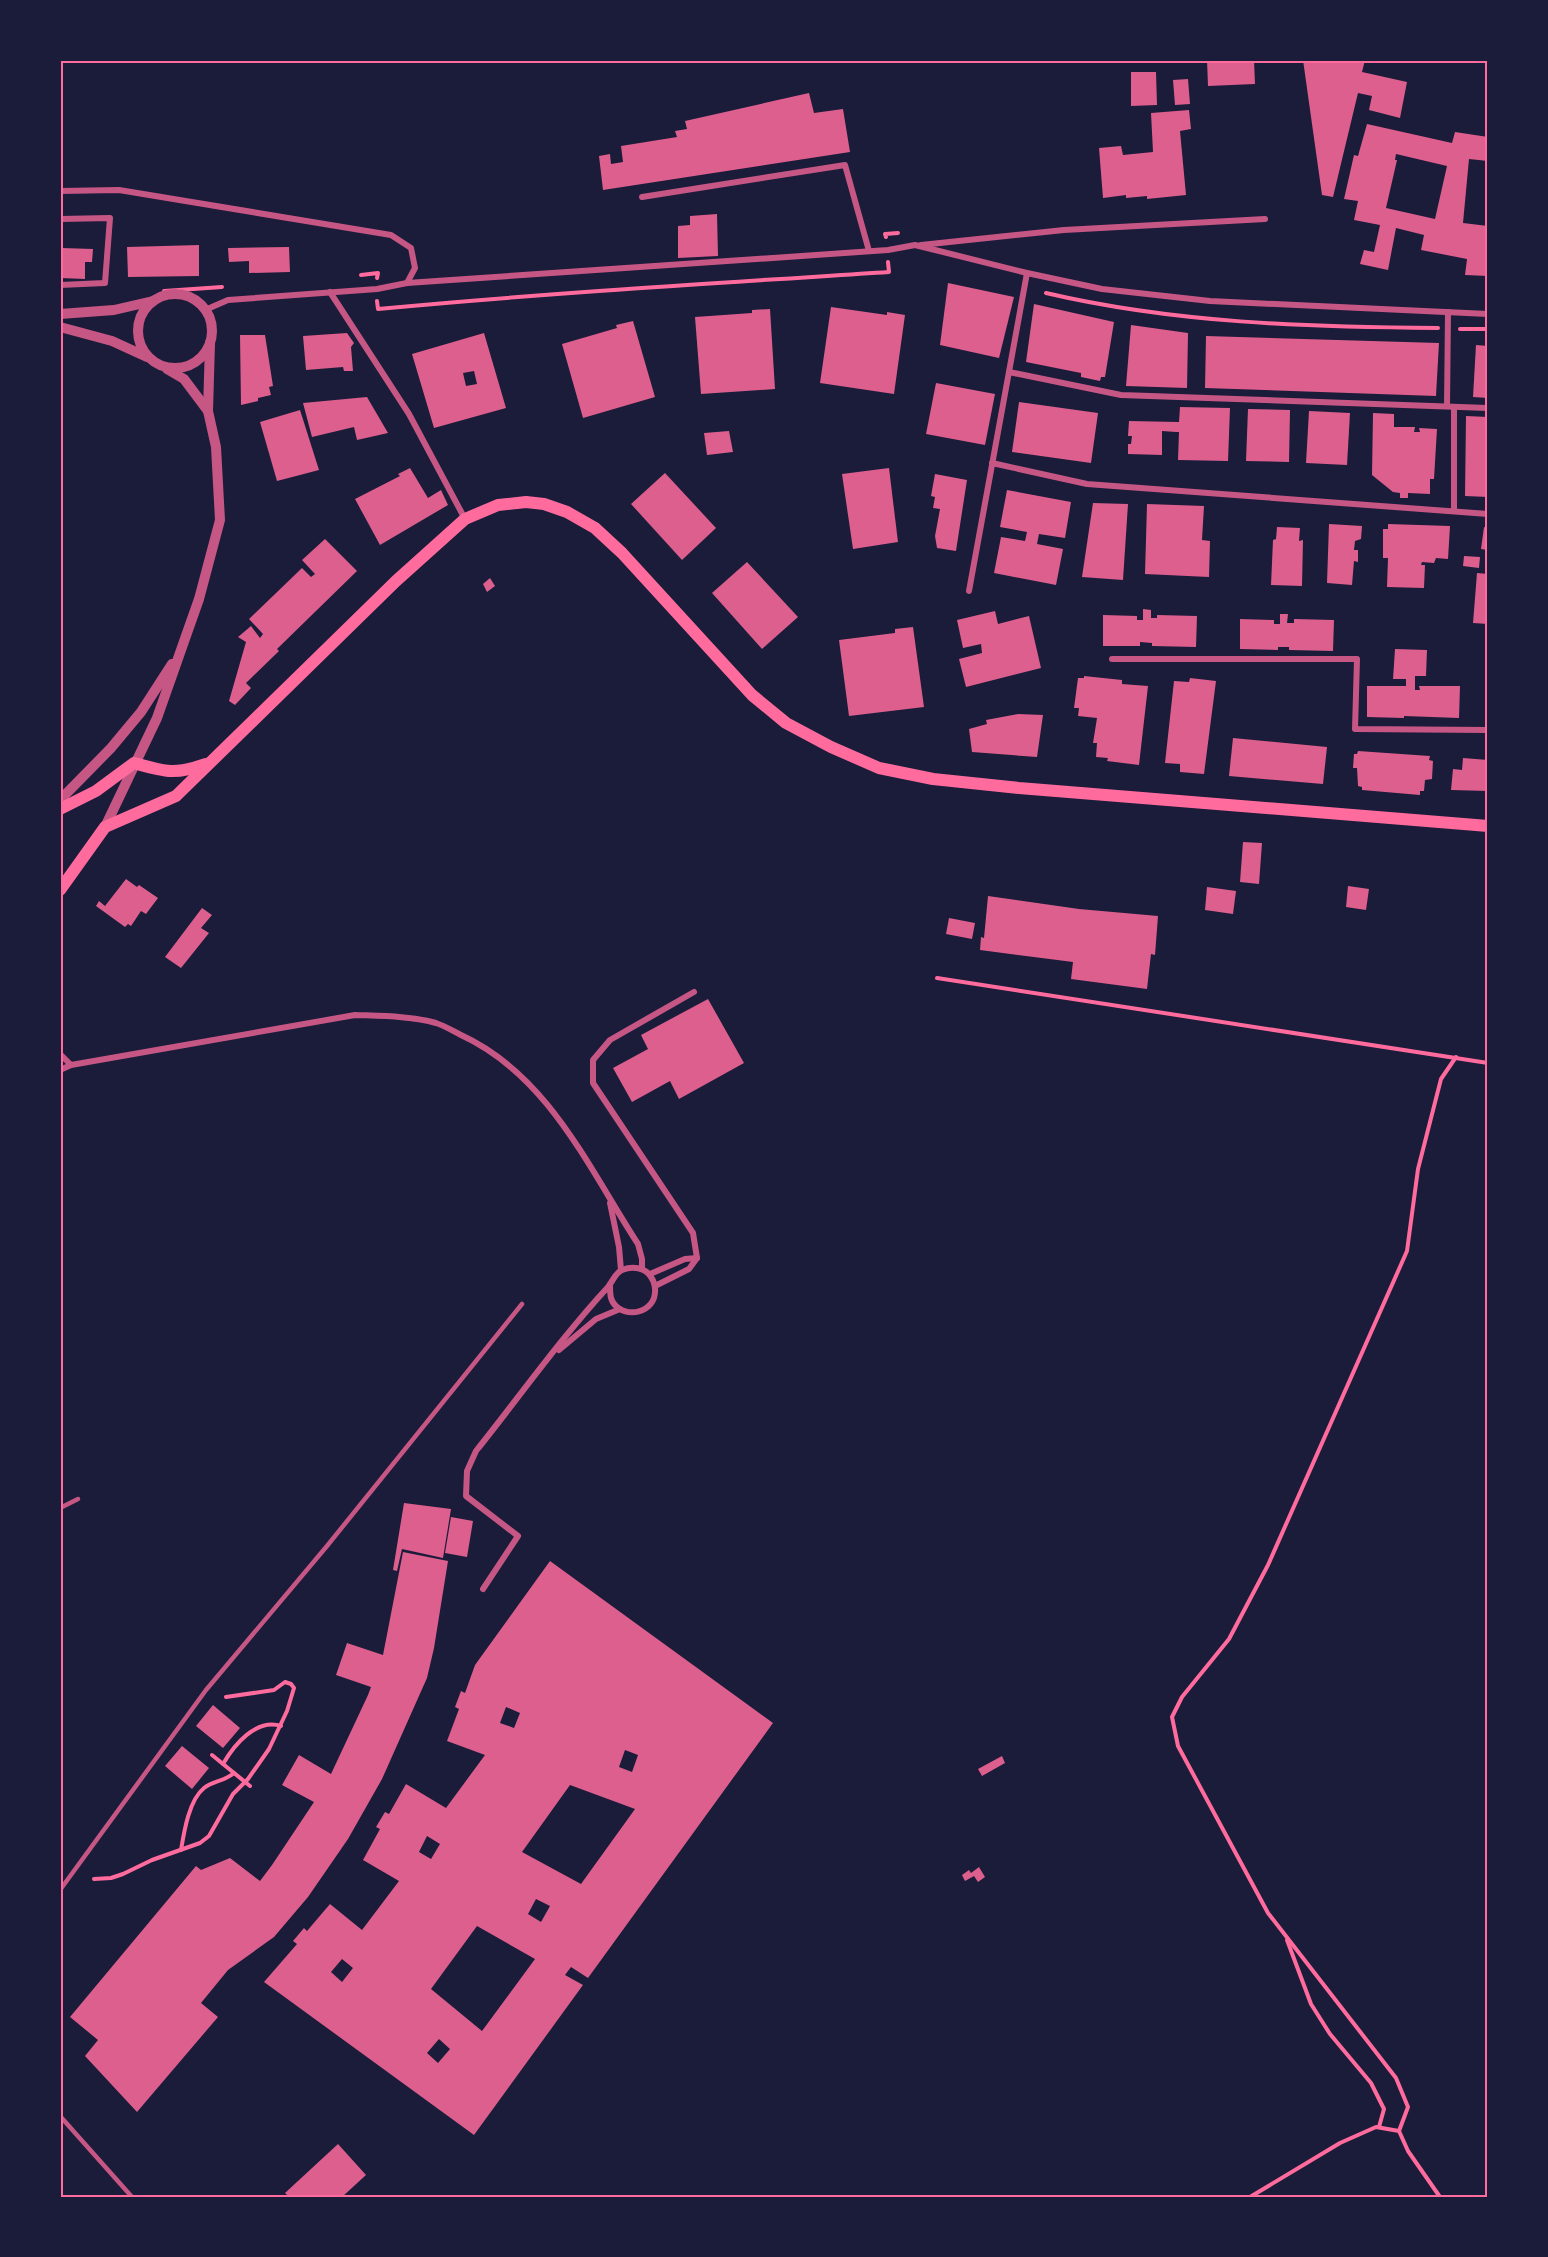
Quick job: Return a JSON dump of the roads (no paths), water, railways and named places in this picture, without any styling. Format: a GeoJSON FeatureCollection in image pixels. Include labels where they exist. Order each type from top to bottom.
{"type":"FeatureCollection","features":[{"type":"Feature","properties":{"kind":"main road"},"geometry":{"type":"LineString","coordinates":[[60,890],[105,826],[176,796],[396,581],[465,519],[498,505],[526,502],[544,504],[567,512],[595,528],[622,553],[752,695],[786,723],[831,747],[879,768],[933,779],[1019,788],[1488,826]]}},
{"type":"Feature","properties":{"kind":"main road"},"geometry":{"type":"LineString","coordinates":[[60,810],[96,791],[134,763],[164,772],[183,772],[210,763]]}},
{"type":"Feature","properties":{"kind":"street"},"geometry":{"type":"LineString","coordinates":[[642,197],[845,165],[869,251]]}},
{"type":"Feature","properties":{"kind":"street"},"geometry":{"type":"LineString","coordinates":[[60,191],[119,190],[391,235],[411,248],[415,268],[407,283]]}},
{"type":"Feature","properties":{"kind":"street"},"geometry":{"type":"LineString","coordinates":[[60,219],[110,218],[105,283],[60,285]]}},
{"type":"Feature","properties":{"kind":"street"},"geometry":{"type":"LineString","coordinates":[[205,310],[228,300],[377,289],[407,283],[869,251],[1064,230],[1265,219]]}},
{"type":"Feature","properties":{"kind":"street"},"geometry":{"type":"LineString","coordinates":[[915,245],[1102,289],[1210,301],[1488,314]]}},
{"type":"Feature","properties":{"kind":"street"},"geometry":{"type":"LineString","coordinates":[[969,591],[1027,273]]}},
{"type":"Feature","properties":{"kind":"street"},"geometry":{"type":"LineString","coordinates":[[330,292],[409,414],[465,519]]}},
{"type":"Feature","properties":{"kind":"street"},"geometry":{"type":"LineString","coordinates":[[60,314],[114,310],[153,301],[164,296],[188,295],[205,310],[212,332],[208,411],[216,447],[220,520],[199,599],[158,718],[105,826]]}},
{"type":"Feature","properties":{"kind":"street"},"geometry":{"type":"LineString","coordinates":[[150,359],[144,352],[138,334],[141,315],[153,301]]}},
{"type":"Feature","properties":{"kind":"street"},"geometry":{"type":"LineString","coordinates":[[1448,312],[1454,511]]}},
{"type":"Feature","properties":{"kind":"street"},"geometry":{"type":"LineString","coordinates":[[60,327],[112,341],[163,366],[184,379],[208,411]]}},
{"type":"Feature","properties":{"kind":"street"},"geometry":{"type":"LineString","coordinates":[[163,366],[182,368],[191,365],[206,352],[210,343]]}},
{"type":"Feature","properties":{"kind":"street"},"geometry":{"type":"LineString","coordinates":[[1009,372],[1121,395],[1488,408]]}},
{"type":"Feature","properties":{"kind":"street"},"geometry":{"type":"LineString","coordinates":[[992,464],[1087,484],[1488,514]]}},
{"type":"Feature","properties":{"kind":"street"},"geometry":{"type":"LineString","coordinates":[[60,800],[111,748],[141,712],[181,649]]}},
{"type":"Feature","properties":{"kind":"street"},"geometry":{"type":"LineString","coordinates":[[1112,659],[1357,659],[1355,729],[1488,730]]}},
{"type":"Feature","properties":{"kind":"street"},"geometry":{"type":"LineString","coordinates":[[655,1286],[689,1269],[697,1258],[693,1233],[593,1083],[593,1060],[610,1040],[694,992]]}},
{"type":"Feature","properties":{"kind":"street"},"geometry":{"type":"LineString","coordinates":[[60,1070],[71,1065],[355,1015],[396,1017],[437,1024],[482,1044],[512,1066],[543,1097],[575,1143],[638,1244],[642,1269]]}},
{"type":"Feature","properties":{"kind":"street"},"geometry":{"type":"LineString","coordinates":[[60,1054],[71,1065]]}},
{"type":"Feature","properties":{"kind":"street"},"geometry":{"type":"LineString","coordinates":[[609,1200],[619,1247],[621,1270]]}},
{"type":"Feature","properties":{"kind":"street"},"geometry":{"type":"LineString","coordinates":[[650,1274],[685,1259],[697,1258]]}},
{"type":"Feature","properties":{"kind":"street"},"geometry":{"type":"LineString","coordinates":[[483,1589],[518,1536],[466,1496],[467,1471],[476,1451],[588,1307],[621,1270],[633,1267],[650,1274],[655,1286],[653,1300],[645,1309],[636,1313],[620,1309],[596,1319],[550,1358]]}},
{"type":"Feature","properties":{"kind":"street"},"geometry":{"type":"LineString","coordinates":[[610,1284],[611,1297],[620,1309]]}},
{"type":"Feature","properties":{"kind":"lane"},"geometry":{"type":"LineString","coordinates":[[60,1890],[206,1690],[327,1546],[522,1305]]}},
{"type":"Feature","properties":{"kind":"lane"},"geometry":{"type":"LineString","coordinates":[[60,1508],[78,1499]]}},
{"type":"Feature","properties":{"kind":"lane"},"geometry":{"type":"LineString","coordinates":[[60,2116],[132,2197]]}}]}
